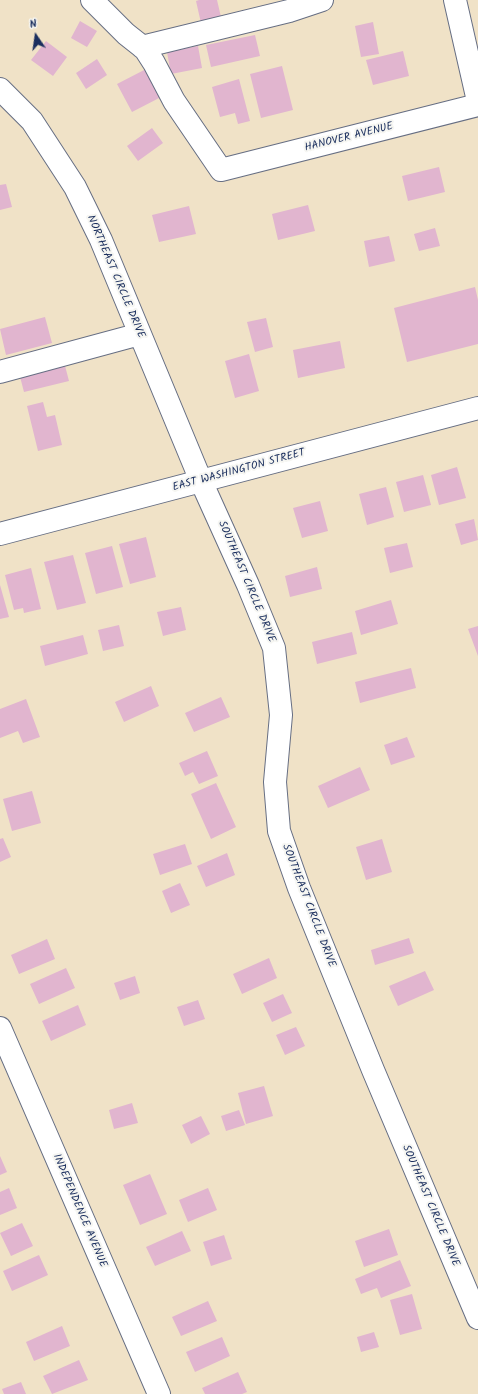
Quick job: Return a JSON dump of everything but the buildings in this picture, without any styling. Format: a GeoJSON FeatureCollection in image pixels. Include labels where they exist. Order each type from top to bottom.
{"type":"FeatureCollection","features":[{"type":"Feature","properties":{"kind":"street"},"geometry":{"type":"LineString","coordinates":[[92,0],[121,30],[142,47],[176,40],[289,11],[322,0]]}},
{"type":"Feature","properties":{"kind":"street"},"geometry":{"type":"LineString","coordinates":[[455,0],[478,101]]}},
{"type":"Feature","properties":{"kind":"street","name":"HANOVER AVENUE"},"geometry":{"type":"LineString","coordinates":[[142,47],[154,63],[174,101],[221,170],[478,105]]}},
{"type":"Feature","properties":{"kind":"street","name":"NORTHEAST CIRCLE DRIVE"},"geometry":{"type":"LineString","coordinates":[[0,89],[32,121],[75,187],[101,240],[201,481]]}},
{"type":"Feature","properties":{"kind":"street"},"geometry":{"type":"LineString","coordinates":[[0,372],[140,334]]}},
{"type":"Feature","properties":{"kind":"street","name":"EAST WASHINGTON STREET"},"geometry":{"type":"LineString","coordinates":[[0,534],[478,408]]}},
{"type":"Feature","properties":{"kind":"street","name":"SOUTHEAST CIRCLE DRIVE"},"geometry":{"type":"LineString","coordinates":[[201,481],[248,585],[274,648],[281,715],[275,782],[279,831],[299,888],[370,1062],[478,1318]]}},
{"type":"Feature","properties":{"kind":"street","name":"INDEPENDENCE AVENUE"},"geometry":{"type":"LineString","coordinates":[[0,1028],[159,1394]]}}]}
